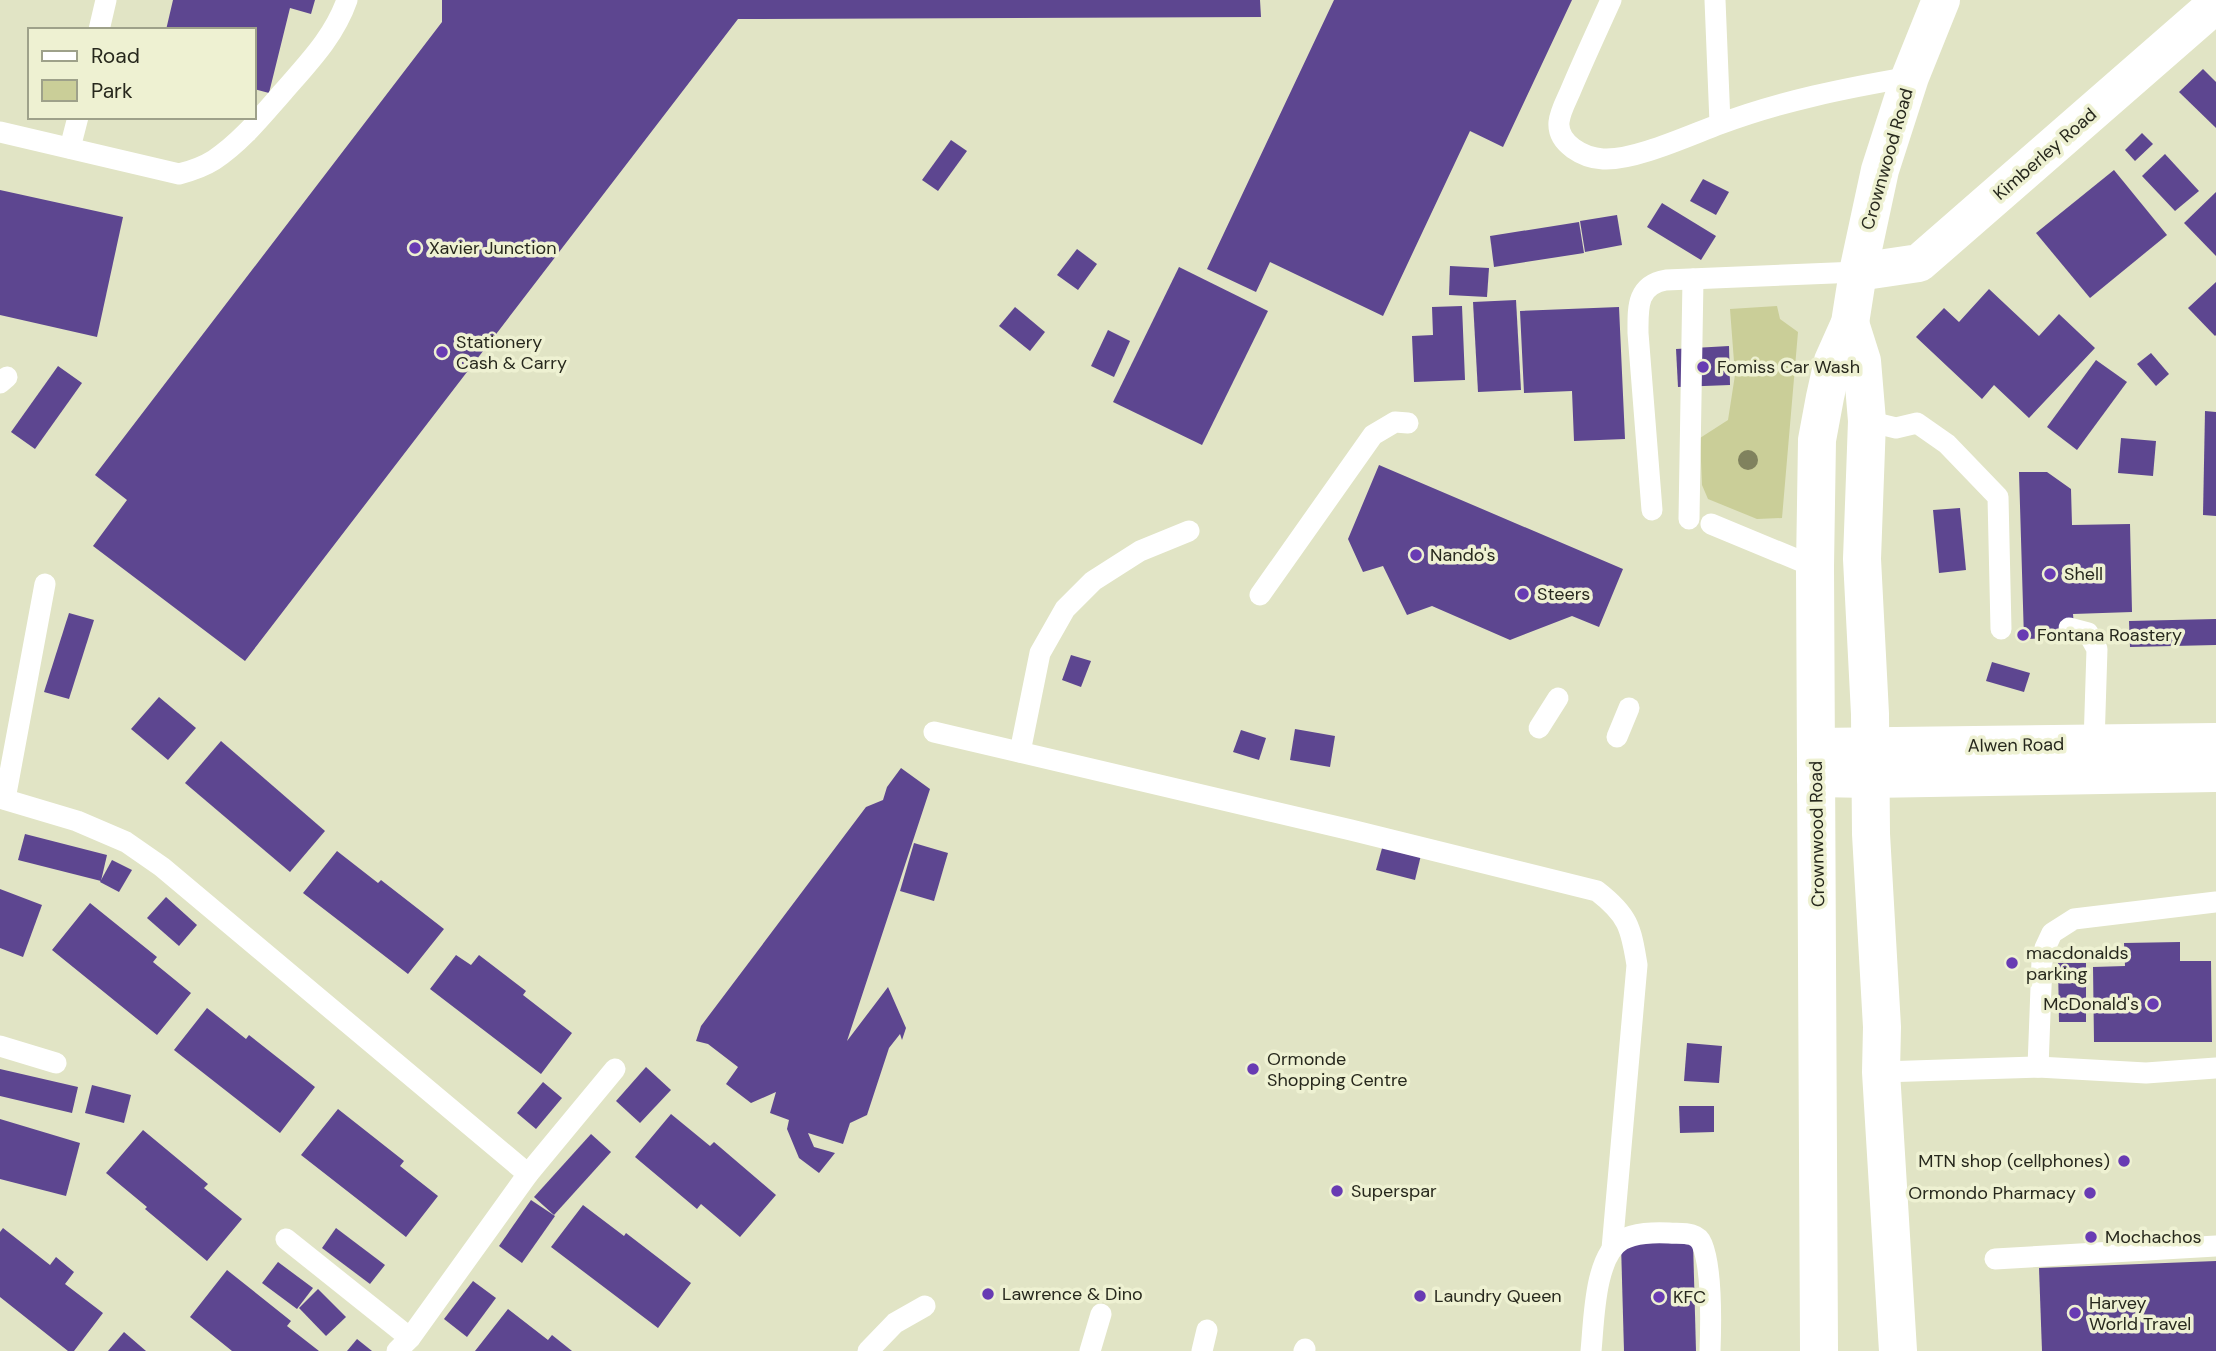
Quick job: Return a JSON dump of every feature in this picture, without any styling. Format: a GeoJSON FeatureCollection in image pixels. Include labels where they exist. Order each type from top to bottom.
{"type":"FeatureCollection","features":[{"type":"Feature","properties":{"kind":"main road","name":"Crownwood Road"},"geometry":{"type":"LineString","coordinates":[[1819,1351],[1815,567],[1817,440],[1833,361],[1850,323],[1880,170],[1910,77],[1941,0]]}},
{"type":"Feature","properties":{"kind":"main road","name":"Kimberley Road"},"geometry":{"type":"LineString","coordinates":[[1858,272],[1919,263],[2216,4]]}},
{"type":"Feature","properties":{"kind":"main road","name":"Crownwood Road"},"geometry":{"type":"LineString","coordinates":[[1850,323],[1862,360],[1867,421],[1862,559],[1882,1027],[1881,1072],[1898,1351]]}},
{"type":"Feature","properties":{"kind":"main road","name":"Alwen Road"},"geometry":{"type":"LineString","coordinates":[[1869,763],[2094,744],[2216,742]]}},
{"type":"Feature","properties":{"kind":"main road","name":"Alwen Road"},"geometry":{"type":"LineString","coordinates":[[1816,762],[2216,773]]}},
{"type":"Feature","properties":{"kind":"lane"},"geometry":{"type":"LineString","coordinates":[[99,28],[106,0]]}},
{"type":"Feature","properties":{"kind":"lane"},"geometry":{"type":"LineString","coordinates":[[0,132],[179,174],[212,161],[245,136],[323,46],[340,20],[347,0]]}},
{"type":"Feature","properties":{"kind":"lane"},"geometry":{"type":"LineString","coordinates":[[1611,0],[1558,123],[1564,140],[1578,152],[1602,159],[1623,158],[1805,98],[1910,77]]}},
{"type":"Feature","properties":{"kind":"lane"},"geometry":{"type":"LineString","coordinates":[[1715,0],[1720,124]]}},
{"type":"Feature","properties":{"kind":"lane"},"geometry":{"type":"LineString","coordinates":[[70,148],[77,119]]}},
{"type":"Feature","properties":{"kind":"lane"},"geometry":{"type":"LineString","coordinates":[[1652,510],[1638,333],[1638,305],[1642,294],[1649,286],[1666,280],[1858,272]]}},
{"type":"Feature","properties":{"kind":"lane"},"geometry":{"type":"LineString","coordinates":[[1689,519],[1693,279]]}},
{"type":"Feature","properties":{"kind":"lane"},"geometry":{"type":"LineString","coordinates":[[1867,421],[1896,428],[1917,423],[1947,444],[1998,497],[2001,629]]}},
{"type":"Feature","properties":{"kind":"lane"},"geometry":{"type":"LineString","coordinates":[[1260,595],[1373,435],[1395,422],[1408,423]]}},
{"type":"Feature","properties":{"kind":"lane"},"geometry":{"type":"LineString","coordinates":[[1711,524],[1815,567]]}},
{"type":"Feature","properties":{"kind":"lane"},"geometry":{"type":"LineString","coordinates":[[1020,752],[1040,653],[1065,609],[1093,581],[1131,556],[1189,531]]}},
{"type":"Feature","properties":{"kind":"lane"},"geometry":{"type":"LineString","coordinates":[[45,584],[3,798],[77,821],[126,842],[162,867],[528,1174]]}},
{"type":"Feature","properties":{"kind":"lane"},"geometry":{"type":"LineString","coordinates":[[2069,628],[2088,633],[2097,649],[2094,744]]}},
{"type":"Feature","properties":{"kind":"lane"},"geometry":{"type":"LineString","coordinates":[[1539,729],[1558,698]]}},
{"type":"Feature","properties":{"kind":"lane"},"geometry":{"type":"LineString","coordinates":[[1617,737],[1629,708]]}},
{"type":"Feature","properties":{"kind":"lane"},"geometry":{"type":"LineString","coordinates":[[934,732],[1597,891],[1619,908],[1632,932],[1637,965],[1612,1249],[1600,1277],[1591,1351]]}},
{"type":"Feature","properties":{"kind":"lane"},"geometry":{"type":"LineString","coordinates":[[2038,1067],[2042,961],[2052,933],[2074,919],[2216,902]]}},
{"type":"Feature","properties":{"kind":"lane"},"geometry":{"type":"LineString","coordinates":[[0,1046],[56,1063]]}},
{"type":"Feature","properties":{"kind":"lane"},"geometry":{"type":"LineString","coordinates":[[1881,1072],[2038,1067],[2146,1073],[2216,1069]]}},
{"type":"Feature","properties":{"kind":"lane"},"geometry":{"type":"LineString","coordinates":[[286,1239],[403,1344],[528,1174],[615,1069]]}},
{"type":"Feature","properties":{"kind":"lane"},"geometry":{"type":"LineString","coordinates":[[1612,1249],[1620,1241],[1630,1237],[1660,1233],[1697,1236],[1706,1256],[1711,1310],[1710,1351]]}},
{"type":"Feature","properties":{"kind":"lane"},"geometry":{"type":"LineString","coordinates":[[1994,1259],[2216,1247]]}},
{"type":"Feature","properties":{"kind":"lane"},"geometry":{"type":"LineString","coordinates":[[868,1351],[895,1322],[925,1306]]}},
{"type":"Feature","properties":{"kind":"lane"},"geometry":{"type":"LineString","coordinates":[[1090,1351],[1101,1314]]}},
{"type":"Feature","properties":{"kind":"lane"},"geometry":{"type":"LineString","coordinates":[[1202,1351],[1207,1330]]}},
{"type":"Feature","properties":{"kind":"green space"},"geometry":{"type":"Polygon","coordinates":[[[1777,306],[1780,319],[1798,332],[1782,518],[1757,519],[1708,499],[1702,485],[1700,438],[1728,420],[1735,375],[1730,309],[1777,306]]]}},
{"type":"Feature","properties":{"kind":"building"},"geometry":{"type":"Polygon","coordinates":[[[173,0],[315,0],[311,14],[290,8],[269,93],[256,90],[256,28],[166,28],[173,0]]]}},
{"type":"Feature","properties":{"kind":"building","name":"Xavier Junction"},"geometry":{"type":"Polygon","coordinates":[[[442,0],[1260,0],[1261,17],[738,19],[245,661],[93,546],[127,500],[95,475],[442,22],[442,0]]]}},
{"type":"Feature","properties":{"kind":"building"},"geometry":{"type":"Polygon","coordinates":[[[1334,0],[1572,0],[1503,147],[1470,131],[1383,316],[1270,262],[1256,292],[1207,269],[1334,0]]]}},
{"type":"Feature","properties":{"kind":"building"},"geometry":{"type":"Polygon","coordinates":[[[2203,69],[2216,82],[2216,128],[2179,92],[2203,69]]]}},
{"type":"Feature","properties":{"kind":"building"},"geometry":{"type":"Polygon","coordinates":[[[2142,133],[2153,144],[2135,161],[2125,150],[2142,133]]]}},
{"type":"Feature","properties":{"kind":"building"},"geometry":{"type":"Polygon","coordinates":[[[951,140],[967,151],[938,191],[922,180],[951,140]]]}},
{"type":"Feature","properties":{"kind":"building"},"geometry":{"type":"Polygon","coordinates":[[[2165,154],[2199,191],[2175,211],[2142,176],[2165,154]]]}},
{"type":"Feature","properties":{"kind":"building"},"geometry":{"type":"Polygon","coordinates":[[[2114,170],[2167,235],[2090,298],[2036,233],[2114,170]]]}},
{"type":"Feature","properties":{"kind":"building"},"geometry":{"type":"Polygon","coordinates":[[[1703,179],[1729,192],[1716,215],[1690,201],[1703,179]]]}},
{"type":"Feature","properties":{"kind":"building"},"geometry":{"type":"Polygon","coordinates":[[[0,190],[123,217],[97,337],[0,315],[0,190]]]}},
{"type":"Feature","properties":{"kind":"building"},"geometry":{"type":"Polygon","coordinates":[[[2216,192],[2216,256],[2184,223],[2216,192]]]}},
{"type":"Feature","properties":{"kind":"building"},"geometry":{"type":"Polygon","coordinates":[[[1662,203],[1716,236],[1701,260],[1647,227],[1662,203]]]}},
{"type":"Feature","properties":{"kind":"building"},"geometry":{"type":"Polygon","coordinates":[[[1617,215],[1622,245],[1585,252],[1580,221],[1617,215]]]}},
{"type":"Feature","properties":{"kind":"building"},"geometry":{"type":"Polygon","coordinates":[[[1579,222],[1584,253],[1494,267],[1490,236],[1579,222]]]}},
{"type":"Feature","properties":{"kind":"building"},"geometry":{"type":"Polygon","coordinates":[[[1077,249],[1097,264],[1078,290],[1057,275],[1077,249]]]}},
{"type":"Feature","properties":{"kind":"building"},"geometry":{"type":"Polygon","coordinates":[[[1450,266],[1489,268],[1487,297],[1449,295],[1450,266]]]}},
{"type":"Feature","properties":{"kind":"building"},"geometry":{"type":"Polygon","coordinates":[[[1179,267],[1268,311],[1202,445],[1113,402],[1179,267]]]}},
{"type":"Feature","properties":{"kind":"building"},"geometry":{"type":"Polygon","coordinates":[[[2216,282],[2216,335],[2215,336],[2188,308],[2216,282]]]}},
{"type":"Feature","properties":{"kind":"building"},"geometry":{"type":"Polygon","coordinates":[[[1989,289],[2039,336],[2059,314],[2095,348],[2029,418],[1994,385],[1982,399],[1916,337],[1944,308],[1959,322],[1989,289]]]}},
{"type":"Feature","properties":{"kind":"building"},"geometry":{"type":"Polygon","coordinates":[[[1516,300],[1521,390],[1478,392],[1473,302],[1516,300]]]}},
{"type":"Feature","properties":{"kind":"building"},"geometry":{"type":"Polygon","coordinates":[[[1462,306],[1465,380],[1414,382],[1412,336],[1433,335],[1432,307],[1462,306]]]}},
{"type":"Feature","properties":{"kind":"building"},"geometry":{"type":"Polygon","coordinates":[[[1015,307],[1045,332],[1030,351],[999,326],[1015,307]]]}},
{"type":"Feature","properties":{"kind":"building"},"geometry":{"type":"Polygon","coordinates":[[[1619,307],[1625,439],[1574,441],[1572,391],[1524,393],[1520,311],[1619,307]]]}},
{"type":"Feature","properties":{"kind":"building"},"geometry":{"type":"Polygon","coordinates":[[[1108,330],[1130,341],[1114,377],[1091,366],[1108,330]]]}},
{"type":"Feature","properties":{"kind":"building","name":"Fomiss Car Wash"},"geometry":{"type":"Polygon","coordinates":[[[1729,346],[1730,385],[1678,387],[1676,349],[1729,346]]]}},
{"type":"Feature","properties":{"kind":"building"},"geometry":{"type":"Polygon","coordinates":[[[2151,353],[2169,374],[2156,386],[2137,364],[2151,353]]]}},
{"type":"Feature","properties":{"kind":"building"},"geometry":{"type":"Polygon","coordinates":[[[2096,360],[2127,382],[2077,450],[2047,427],[2096,360]]]}},
{"type":"Feature","properties":{"kind":"building"},"geometry":{"type":"Polygon","coordinates":[[[58,366],[82,383],[35,449],[11,432],[58,366]]]}},
{"type":"Feature","properties":{"kind":"building"},"geometry":{"type":"Polygon","coordinates":[[[2205,411],[2216,412],[2216,516],[2203,515],[2205,411]]]}},
{"type":"Feature","properties":{"kind":"building"},"geometry":{"type":"Polygon","coordinates":[[[2121,438],[2156,441],[2153,476],[2118,473],[2121,438]]]}},
{"type":"Feature","properties":{"kind":"building"},"geometry":{"type":"Polygon","coordinates":[[[1379,465],[1623,569],[1599,627],[1572,616],[1510,640],[1432,606],[1407,615],[1383,566],[1363,572],[1348,539],[1379,465]]]}},
{"type":"Feature","properties":{"kind":"building"},"geometry":{"type":"Polygon","coordinates":[[[2019,472],[2047,472],[2071,489],[2072,525],[2130,524],[2132,612],[2073,614],[2075,638],[2024,639],[2019,472]]]}},
{"type":"Feature","properties":{"kind":"building"},"geometry":{"type":"Polygon","coordinates":[[[1960,508],[1966,570],[1939,573],[1933,510],[1960,508]]]}},
{"type":"Feature","properties":{"kind":"building"},"geometry":{"type":"Polygon","coordinates":[[[69,613],[94,620],[69,699],[44,692],[69,613]]]}},
{"type":"Feature","properties":{"kind":"building"},"geometry":{"type":"Polygon","coordinates":[[[2216,619],[2216,645],[2130,647],[2129,621],[2216,619]]]}},
{"type":"Feature","properties":{"kind":"building"},"geometry":{"type":"Polygon","coordinates":[[[1071,655],[1091,661],[1081,687],[1062,680],[1071,655]]]}},
{"type":"Feature","properties":{"kind":"building"},"geometry":{"type":"Polygon","coordinates":[[[1992,662],[2030,673],[2024,692],[1986,681],[1992,662]]]}},
{"type":"Feature","properties":{"kind":"building"},"geometry":{"type":"Polygon","coordinates":[[[159,697],[196,728],[168,760],[131,729],[159,697]]]}},
{"type":"Feature","properties":{"kind":"building"},"geometry":{"type":"Polygon","coordinates":[[[1295,729],[1335,736],[1330,767],[1290,760],[1295,729]]]}},
{"type":"Feature","properties":{"kind":"building"},"geometry":{"type":"Polygon","coordinates":[[[1241,730],[1266,738],[1259,760],[1233,752],[1241,730]]]}},
{"type":"Feature","properties":{"kind":"building"},"geometry":{"type":"Polygon","coordinates":[[[221,741],[325,831],[290,872],[185,783],[221,741]]]}},
{"type":"Feature","properties":{"kind":"building"},"geometry":{"type":"Polygon","coordinates":[[[901,768],[930,789],[847,1041],[888,987],[906,1028],[902,1040],[900,1034],[889,1048],[867,1115],[850,1123],[843,1144],[808,1133],[814,1147],[835,1153],[819,1173],[799,1158],[787,1129],[789,1120],[770,1113],[776,1092],[751,1103],[726,1084],[738,1067],[708,1044],[696,1041],[701,1026],[866,807],[883,800],[887,787],[901,768]]]}},
{"type":"Feature","properties":{"kind":"building"},"geometry":{"type":"Polygon","coordinates":[[[25,834],[107,855],[101,881],[18,860],[25,834]]]}},
{"type":"Feature","properties":{"kind":"building"},"geometry":{"type":"Polygon","coordinates":[[[1384,841],[1422,851],[1415,880],[1376,870],[1384,841]]]}},
{"type":"Feature","properties":{"kind":"building"},"geometry":{"type":"Polygon","coordinates":[[[914,843],[948,853],[934,901],[900,891],[914,843]]]}},
{"type":"Feature","properties":{"kind":"building"},"geometry":{"type":"Polygon","coordinates":[[[337,851],[378,883],[381,880],[444,929],[408,974],[303,893],[337,851]]]}},
{"type":"Feature","properties":{"kind":"building"},"geometry":{"type":"Polygon","coordinates":[[[112,860],[132,870],[119,892],[100,882],[112,860]]]}},
{"type":"Feature","properties":{"kind":"building"},"geometry":{"type":"Polygon","coordinates":[[[0,889],[42,905],[23,957],[0,948],[0,889]]]}},
{"type":"Feature","properties":{"kind":"building"},"geometry":{"type":"Polygon","coordinates":[[[166,897],[197,925],[179,946],[147,918],[166,897]]]}},
{"type":"Feature","properties":{"kind":"building"},"geometry":{"type":"Polygon","coordinates":[[[90,903],[157,957],[153,962],[191,993],[157,1035],[52,950],[90,903]]]}},
{"type":"Feature","properties":{"kind":"building","name":"McDonald's"},"geometry":{"type":"Polygon","coordinates":[[[2180,942],[2180,961],[2211,961],[2212,1042],[2094,1042],[2093,967],[2125,966],[2124,943],[2180,942]]]}},
{"type":"Feature","properties":{"kind":"building"},"geometry":{"type":"Polygon","coordinates":[[[456,955],[471,965],[479,955],[526,991],[523,995],[572,1033],[541,1074],[430,989],[456,955]]]}},
{"type":"Feature","properties":{"kind":"building"},"geometry":{"type":"Polygon","coordinates":[[[2058,963],[2086,963],[2086,1022],[2059,1022],[2058,963]]]}},
{"type":"Feature","properties":{"kind":"building"},"geometry":{"type":"Polygon","coordinates":[[[207,1008],[246,1039],[249,1035],[315,1087],[280,1133],[174,1050],[207,1008]]]}},
{"type":"Feature","properties":{"kind":"building"},"geometry":{"type":"Polygon","coordinates":[[[1687,1043],[1722,1046],[1719,1083],[1684,1081],[1687,1043]]]}},
{"type":"Feature","properties":{"kind":"building"},"geometry":{"type":"Polygon","coordinates":[[[646,1067],[671,1090],[640,1123],[616,1101],[646,1067]]]}},
{"type":"Feature","properties":{"kind":"building"},"geometry":{"type":"Polygon","coordinates":[[[0,1069],[78,1087],[72,1113],[0,1096],[0,1069]]]}},
{"type":"Feature","properties":{"kind":"building"},"geometry":{"type":"Polygon","coordinates":[[[543,1082],[562,1098],[536,1129],[517,1113],[543,1082]]]}},
{"type":"Feature","properties":{"kind":"building"},"geometry":{"type":"Polygon","coordinates":[[[92,1085],[131,1095],[124,1123],[85,1113],[92,1085]]]}},
{"type":"Feature","properties":{"kind":"building"},"geometry":{"type":"Polygon","coordinates":[[[1679,1106],[1714,1106],[1714,1132],[1680,1133],[1679,1106]]]}},
{"type":"Feature","properties":{"kind":"building"},"geometry":{"type":"Polygon","coordinates":[[[338,1109],[404,1161],[400,1166],[438,1196],[406,1237],[301,1155],[338,1109]]]}},
{"type":"Feature","properties":{"kind":"building"},"geometry":{"type":"Polygon","coordinates":[[[671,1114],[710,1146],[714,1142],[776,1195],[740,1237],[701,1204],[697,1209],[635,1157],[671,1114]]]}},
{"type":"Feature","properties":{"kind":"building"},"geometry":{"type":"Polygon","coordinates":[[[0,1119],[80,1143],[66,1196],[0,1179],[0,1119]]]}},
{"type":"Feature","properties":{"kind":"building"},"geometry":{"type":"Polygon","coordinates":[[[143,1130],[208,1184],[204,1188],[242,1219],[207,1261],[106,1173],[143,1130]]]}},
{"type":"Feature","properties":{"kind":"building"},"geometry":{"type":"Polygon","coordinates":[[[591,1134],[611,1152],[554,1215],[534,1197],[591,1134]]]}},
{"type":"Feature","properties":{"kind":"building"},"geometry":{"type":"Polygon","coordinates":[[[531,1200],[555,1216],[522,1263],[499,1246],[531,1200]]]}},
{"type":"Feature","properties":{"kind":"building"},"geometry":{"type":"Polygon","coordinates":[[[583,1205],[624,1236],[626,1233],[691,1283],[658,1328],[551,1247],[583,1205]]]}},
{"type":"Feature","properties":{"kind":"building"},"geometry":{"type":"Polygon","coordinates":[[[3,1228],[50,1265],[56,1257],[74,1272],[65,1284],[103,1313],[74,1351],[68,1351],[0,1297],[0,1232],[3,1228]]]}},
{"type":"Feature","properties":{"kind":"building"},"geometry":{"type":"Polygon","coordinates":[[[336,1228],[385,1265],[370,1284],[322,1248],[336,1228]]]}},
{"type":"Feature","properties":{"kind":"building","name":"KFC"},"geometry":{"type":"Polygon","coordinates":[[[1693,1241],[1696,1351],[1624,1351],[1621,1244],[1693,1241]]]}},
{"type":"Feature","properties":{"kind":"building"},"geometry":{"type":"Polygon","coordinates":[[[2216,1261],[2216,1351],[2042,1351],[2039,1268],[2216,1261]]]}},
{"type":"Feature","properties":{"kind":"building"},"geometry":{"type":"Polygon","coordinates":[[[278,1262],[313,1288],[297,1309],[262,1283],[278,1262]]]}},
{"type":"Feature","properties":{"kind":"building"},"geometry":{"type":"Polygon","coordinates":[[[227,1270],[291,1321],[287,1326],[319,1351],[232,1351],[190,1317],[227,1270]]]}},
{"type":"Feature","properties":{"kind":"building"},"geometry":{"type":"Polygon","coordinates":[[[473,1281],[496,1298],[467,1337],[444,1319],[473,1281]]]}},
{"type":"Feature","properties":{"kind":"building"},"geometry":{"type":"Polygon","coordinates":[[[318,1289],[346,1317],[326,1336],[299,1308],[318,1289]]]}},
{"type":"Feature","properties":{"kind":"building"},"geometry":{"type":"Polygon","coordinates":[[[508,1309],[548,1340],[552,1335],[572,1351],[475,1351],[508,1309]]]}},
{"type":"Feature","properties":{"kind":"building"},"geometry":{"type":"Polygon","coordinates":[[[124,1332],[146,1351],[108,1351],[124,1332]]]}},
{"type":"Feature","properties":{"kind":"building"},"geometry":{"type":"Polygon","coordinates":[[[357,1339],[372,1351],[347,1351],[357,1339]]]}},
{"type":"Feature","properties":{"kind":"place","name":"Xavier Junction"},"geometry":{"type":"Point","coordinates":[415,248]}},
{"type":"Feature","properties":{"kind":"place","name":"Stationery Cash & Carry"},"geometry":{"type":"Point","coordinates":[442,352]}},
{"type":"Feature","properties":{"kind":"place","name":"Fomiss Car Wash"},"geometry":{"type":"Point","coordinates":[1703,367]}},
{"type":"Feature","properties":{"kind":"place","name":"Nando's"},"geometry":{"type":"Point","coordinates":[1416,555]}},
{"type":"Feature","properties":{"kind":"place","name":"Shell"},"geometry":{"type":"Point","coordinates":[2050,574]}},
{"type":"Feature","properties":{"kind":"place","name":"Steers"},"geometry":{"type":"Point","coordinates":[1523,594]}},
{"type":"Feature","properties":{"kind":"place","name":"Fontana Roastery"},"geometry":{"type":"Point","coordinates":[2023,635]}},
{"type":"Feature","properties":{"kind":"place","name":"macdonalds parking"},"geometry":{"type":"Point","coordinates":[2012,963]}},
{"type":"Feature","properties":{"kind":"place","name":"McDonald's"},"geometry":{"type":"Point","coordinates":[2153,1004]}},
{"type":"Feature","properties":{"kind":"place","name":"Ormonde Shopping Centre"},"geometry":{"type":"Point","coordinates":[1253,1069]}},
{"type":"Feature","properties":{"kind":"place","name":"MTN shop (cellphones)"},"geometry":{"type":"Point","coordinates":[2124,1161]}},
{"type":"Feature","properties":{"kind":"place","name":"Superspar"},"geometry":{"type":"Point","coordinates":[1337,1191]}},
{"type":"Feature","properties":{"kind":"place","name":"Ormondo Pharmacy"},"geometry":{"type":"Point","coordinates":[2090,1193]}},
{"type":"Feature","properties":{"kind":"place","name":"Mochachos"},"geometry":{"type":"Point","coordinates":[2091,1237]}},
{"type":"Feature","properties":{"kind":"place","name":"Lawrence & Dino"},"geometry":{"type":"Point","coordinates":[988,1294]}},
{"type":"Feature","properties":{"kind":"place","name":"Laundry Queen"},"geometry":{"type":"Point","coordinates":[1420,1296]}},
{"type":"Feature","properties":{"kind":"place","name":"KFC"},"geometry":{"type":"Point","coordinates":[1659,1297]}},
{"type":"Feature","properties":{"kind":"place","name":"Harvey World Travel"},"geometry":{"type":"Point","coordinates":[2075,1313]}}]}
